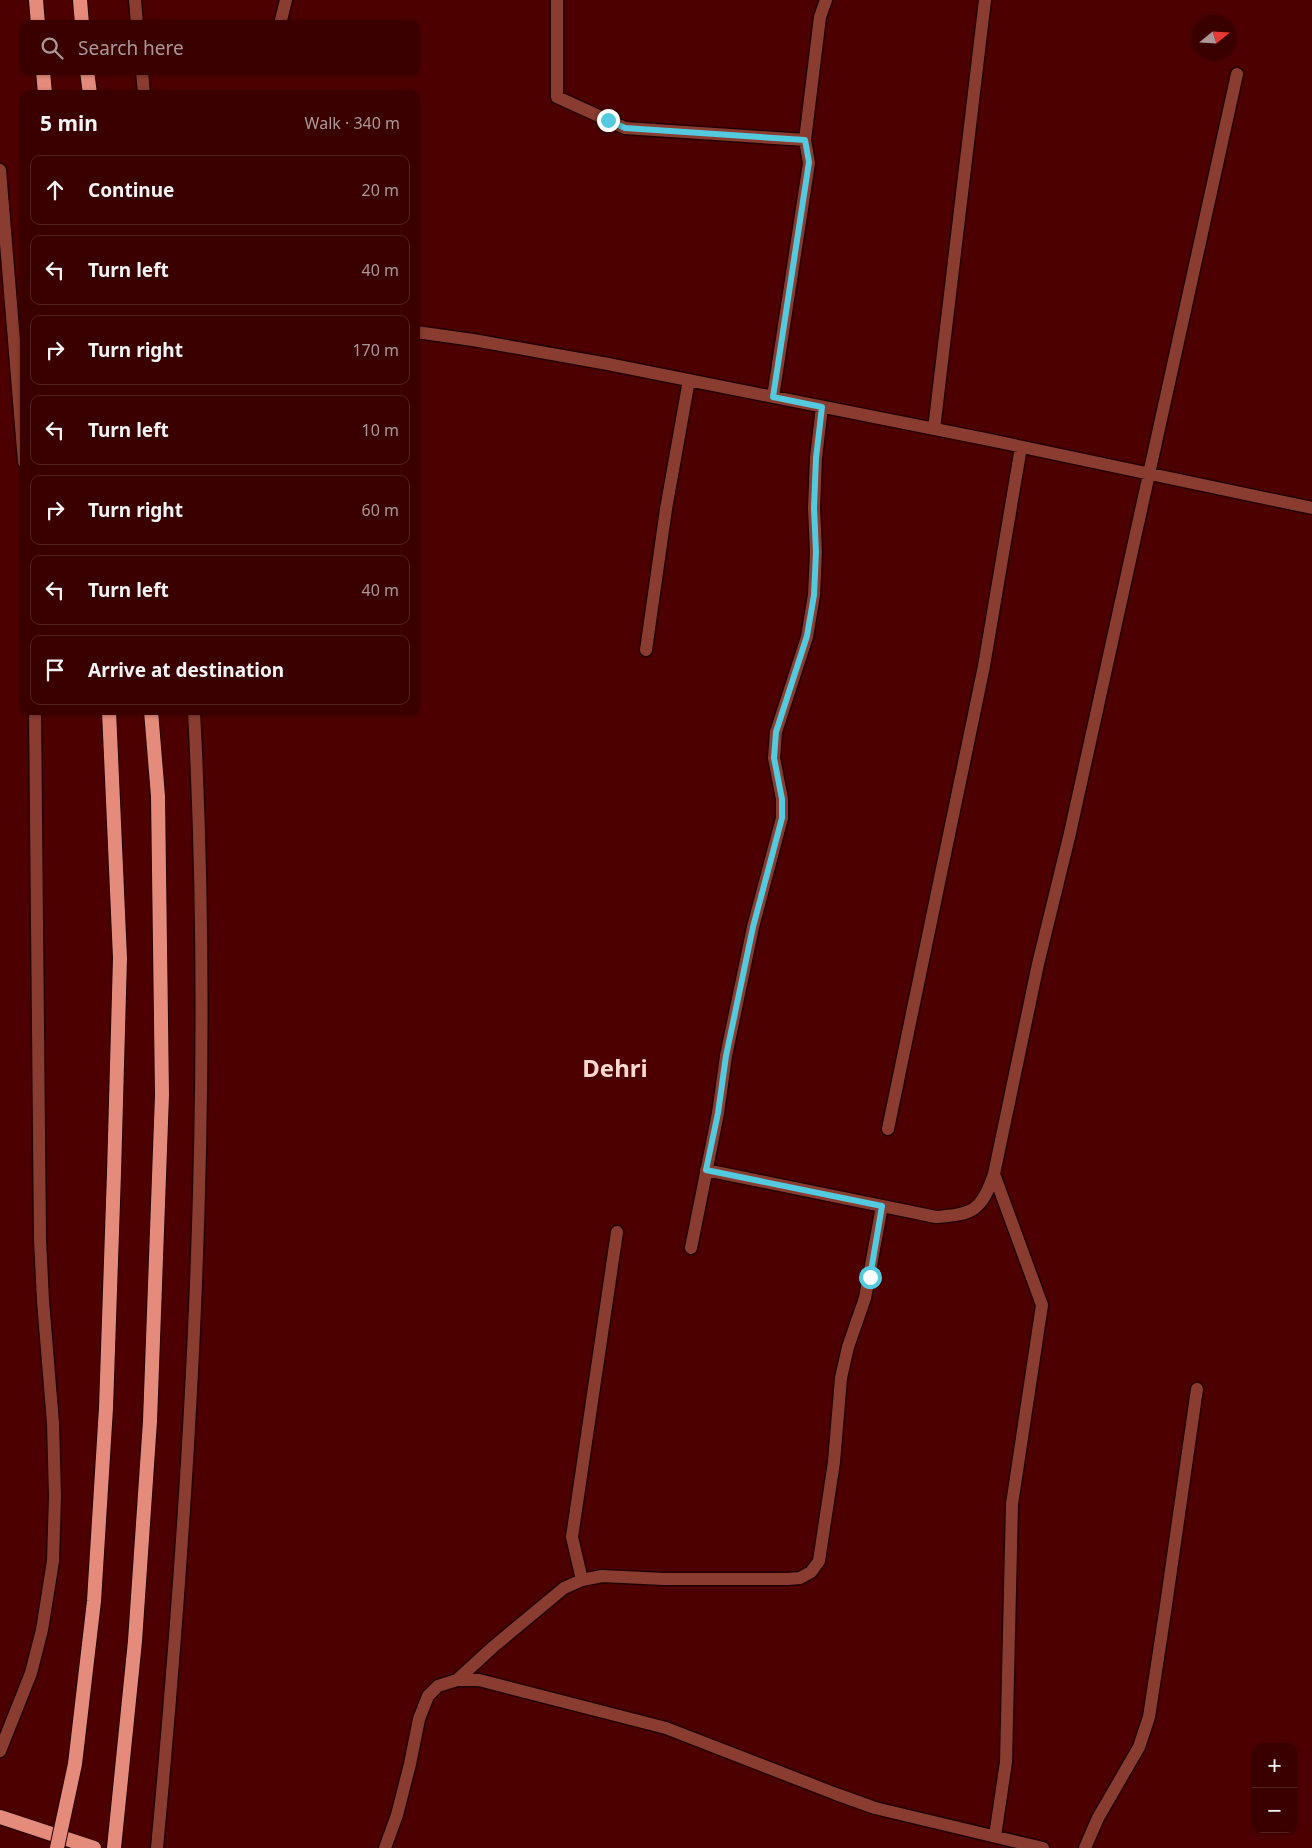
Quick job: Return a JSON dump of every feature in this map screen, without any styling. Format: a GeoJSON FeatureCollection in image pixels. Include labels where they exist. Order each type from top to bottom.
{"type":"FeatureCollection","features":[{"type":"Feature","properties":{"kind":"highway"},"geometry":{"type":"LineString","coordinates":[[36,0],[38,20]]}},
{"type":"Feature","properties":{"kind":"highway"},"geometry":{"type":"LineString","coordinates":[[80,0],[82,20]]}},
{"type":"Feature","properties":{"kind":"highway"},"geometry":{"type":"LineString","coordinates":[[43,75],[44,90]]}},
{"type":"Feature","properties":{"kind":"highway"},"geometry":{"type":"LineString","coordinates":[[88,75],[89,90]]}},
{"type":"Feature","properties":{"kind":"highway"},"geometry":{"type":"LineString","coordinates":[[57,1848],[75,1764],[94,1601],[106,1408],[120,958],[109,715]]}},
{"type":"Feature","properties":{"kind":"highway"},"geometry":{"type":"LineString","coordinates":[[114,1848],[134,1640],[150,1421],[161,1105],[158,796],[150,715]]}},
{"type":"Feature","properties":{"kind":"highway"},"geometry":{"type":"LineString","coordinates":[[0,1816],[94,1848]]}},
{"type":"Feature","properties":{"kind":"street"},"geometry":{"type":"LineString","coordinates":[[135,0],[137,20]]}},
{"type":"Feature","properties":{"kind":"street"},"geometry":{"type":"LineString","coordinates":[[281,20],[286,0]]}},
{"type":"Feature","properties":{"kind":"street"},"geometry":{"type":"LineString","coordinates":[[557,0],[558,97],[625,128],[805,140]]}},
{"type":"Feature","properties":{"kind":"street"},"geometry":{"type":"LineString","coordinates":[[773,397],[809,162],[805,140],[820,17],[826,0]]}},
{"type":"Feature","properties":{"kind":"street"},"geometry":{"type":"LineString","coordinates":[[934,430],[986,0]]}},
{"type":"Feature","properties":{"kind":"street"},"geometry":{"type":"LineString","coordinates":[[706,1170],[936,1217],[957,1216],[976,1208],[987,1196],[994,1174],[1038,964],[1070,833],[1237,74]]}},
{"type":"Feature","properties":{"kind":"street"},"geometry":{"type":"LineString","coordinates":[[142,75],[144,90]]}},
{"type":"Feature","properties":{"kind":"street"},"geometry":{"type":"LineString","coordinates":[[0,170],[5,282],[20,424]]}},
{"type":"Feature","properties":{"kind":"street"},"geometry":{"type":"LineString","coordinates":[[420,333],[473,340],[689,380],[1312,508]]}},
{"type":"Feature","properties":{"kind":"street"},"geometry":{"type":"LineString","coordinates":[[646,650],[666,509],[689,380]]}},
{"type":"Feature","properties":{"kind":"street"},"geometry":{"type":"LineString","coordinates":[[691,1248],[718,1113],[726,1056],[753,927],[782,818],[782,799],[774,758],[776,732],[807,636],[814,595],[816,458],[822,407]]}},
{"type":"Feature","properties":{"kind":"street"},"geometry":{"type":"LineString","coordinates":[[888,1129],[984,666],[1021,447]]}},
{"type":"Feature","properties":{"kind":"street"},"geometry":{"type":"LineString","coordinates":[[0,1751],[31,1673],[42,1630],[53,1561],[55,1496],[53,1423],[40,1239],[35,715]]}},
{"type":"Feature","properties":{"kind":"street"},"geometry":{"type":"LineString","coordinates":[[157,1848],[174,1670],[184,1521],[198,1222],[202,973],[201,878],[194,715]]}},
{"type":"Feature","properties":{"kind":"street"},"geometry":{"type":"LineString","coordinates":[[994,1174],[1042,1305],[1012,1504],[1006,1762],[995,1836]]}},
{"type":"Feature","properties":{"kind":"street"},"geometry":{"type":"LineString","coordinates":[[457,1680],[558,1594],[582,1580],[602,1576],[664,1579],[787,1579],[800,1578],[811,1572],[819,1561],[830,1496],[841,1378],[848,1347],[865,1298],[882,1206]]}},
{"type":"Feature","properties":{"kind":"street"},"geometry":{"type":"LineString","coordinates":[[582,1580],[572,1537],[617,1232]]}},
{"type":"Feature","properties":{"kind":"street"},"geometry":{"type":"LineString","coordinates":[[1085,1848],[1098,1818],[1139,1747],[1149,1717],[1197,1389]]}},
{"type":"Feature","properties":{"kind":"street"},"geometry":{"type":"LineString","coordinates":[[385,1848],[397,1815],[410,1764],[418,1719],[428,1696],[438,1686],[457,1680],[479,1680],[666,1728],[792,1778],[875,1808],[1043,1848]]}},
{"type":"Feature","properties":{"kind":"district","name":"Dehri"},"geometry":{"type":"Point","coordinates":[615,1069]}},
{"type":"Feature","properties":{"kind":"route"},"geometry":{"type":"LineString","coordinates":[[608,120],[625,128],[805,140],[809,162],[773,397],[822,407],[816,458],[814,595],[807,636],[784,702],[776,732],[774,758],[782,799],[782,818],[777,843],[753,927],[726,1056],[718,1113],[706,1170],[882,1206],[870,1277]]}}]}
